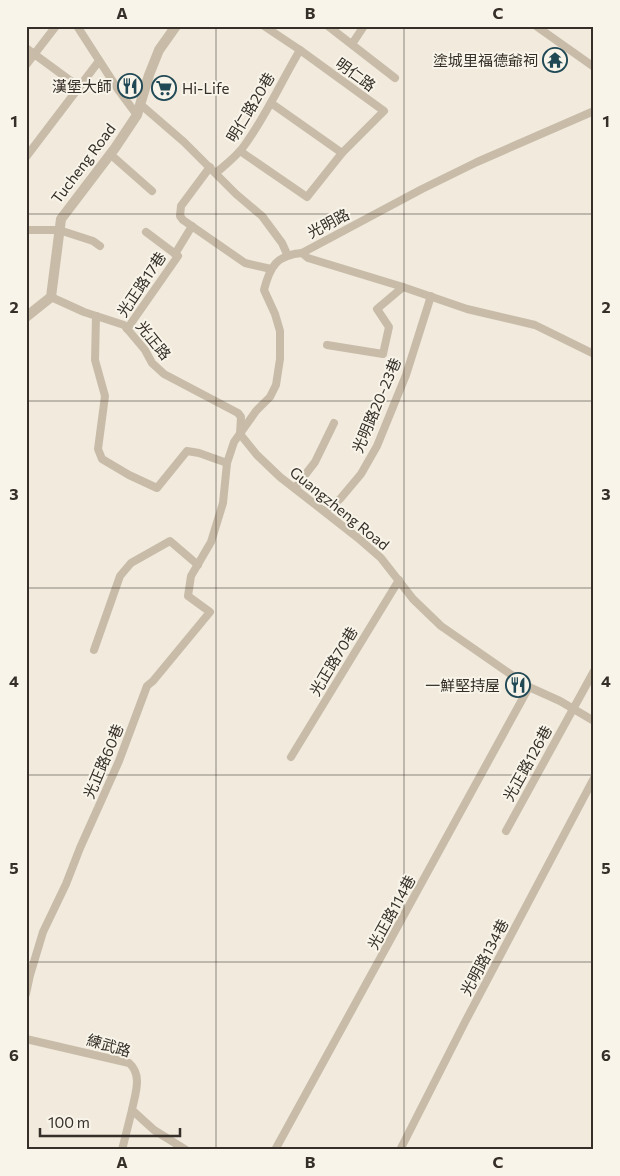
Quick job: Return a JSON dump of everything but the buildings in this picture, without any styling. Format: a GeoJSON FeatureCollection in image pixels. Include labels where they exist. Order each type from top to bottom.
{"type":"FeatureCollection","features":[{"type":"Feature","properties":{"kind":"street"},"geometry":{"type":"LineString","coordinates":[[26,65],[56,26]]}},
{"type":"Feature","properties":{"kind":"street"},"geometry":{"type":"LineString","coordinates":[[77,26],[137,115]]}},
{"type":"Feature","properties":{"kind":"street","name":"Tucheng Road"},"geometry":{"type":"LineString","coordinates":[[51,297],[60,219],[110,154],[137,115],[159,50],[176,26]]}},
{"type":"Feature","properties":{"kind":"street","name":"明仁路"},"geometry":{"type":"LineString","coordinates":[[264,26],[384,111],[342,153]]}},
{"type":"Feature","properties":{"kind":"street"},"geometry":{"type":"LineString","coordinates":[[328,26],[395,78]]}},
{"type":"Feature","properties":{"kind":"street"},"geometry":{"type":"LineString","coordinates":[[352,44],[364,26]]}},
{"type":"Feature","properties":{"kind":"street"},"geometry":{"type":"LineString","coordinates":[[536,26],[594,67]]}},
{"type":"Feature","properties":{"kind":"street"},"geometry":{"type":"LineString","coordinates":[[26,48],[79,87]]}},
{"type":"Feature","properties":{"kind":"street","name":"明仁路20巷"},"geometry":{"type":"LineString","coordinates":[[213,170],[240,151],[272,103],[284,76],[300,50]]}},
{"type":"Feature","properties":{"kind":"street"},"geometry":{"type":"LineString","coordinates":[[26,156],[99,61]]}},
{"type":"Feature","properties":{"kind":"street"},"geometry":{"type":"LineString","coordinates":[[240,151],[307,197],[342,153],[272,103]]}},
{"type":"Feature","properties":{"kind":"street"},"geometry":{"type":"LineString","coordinates":[[140,104],[184,142],[236,194],[262,216],[282,243],[286,254]]}},
{"type":"Feature","properties":{"kind":"street","name":"光明路"},"geometry":{"type":"LineString","coordinates":[[594,111],[477,162],[302,252],[308,258],[467,309],[535,326],[594,354]]}},
{"type":"Feature","properties":{"kind":"street"},"geometry":{"type":"LineString","coordinates":[[110,154],[152,191]]}},
{"type":"Feature","properties":{"kind":"street"},"geometry":{"type":"LineString","coordinates":[[213,170],[181,206],[180,216],[183,220],[244,263],[271,269],[286,254],[302,252]]}},
{"type":"Feature","properties":{"kind":"street","name":"光正路17巷"},"geometry":{"type":"LineString","coordinates":[[175,254],[192,226]]}},
{"type":"Feature","properties":{"kind":"street"},"geometry":{"type":"LineString","coordinates":[[26,230],[59,230],[96,239],[100,246]]}},
{"type":"Feature","properties":{"kind":"street","name":"光正路17巷"},"geometry":{"type":"LineString","coordinates":[[127,329],[178,256],[146,232]]}},
{"type":"Feature","properties":{"kind":"street","name":"光正路60巷"},"geometry":{"type":"LineString","coordinates":[[26,994],[43,932],[66,884],[119,761],[147,686],[154,682],[210,612],[188,596],[191,576],[211,542],[223,503],[228,463],[234,442],[256,411],[270,398],[273,392],[280,359],[280,331],[275,314],[264,290],[271,269]]}},
{"type":"Feature","properties":{"kind":"street"},"geometry":{"type":"LineString","coordinates":[[327,345],[383,354],[389,326],[377,309],[403,287]]}},
{"type":"Feature","properties":{"kind":"street","name":"光明路20-23巷"},"geometry":{"type":"LineString","coordinates":[[324,512],[340,499],[361,474],[377,446],[406,375],[431,296]]}},
{"type":"Feature","properties":{"kind":"street"},"geometry":{"type":"LineString","coordinates":[[26,317],[51,297]]}},
{"type":"Feature","properties":{"kind":"street","name":"光正路"},"geometry":{"type":"LineString","coordinates":[[51,297],[96,316],[121,324],[145,350],[152,363],[164,374],[238,413],[241,417],[240,435]]}},
{"type":"Feature","properties":{"kind":"street"},"geometry":{"type":"LineString","coordinates":[[96,316],[95,360],[105,396],[98,450],[102,459],[129,475],[157,488],[188,451],[228,463]]}},
{"type":"Feature","properties":{"kind":"street"},"geometry":{"type":"LineString","coordinates":[[295,488],[314,462],[334,423]]}},
{"type":"Feature","properties":{"kind":"street","name":"Guangzheng Road"},"geometry":{"type":"LineString","coordinates":[[240,435],[280,477],[381,558],[414,599],[441,626],[529,687],[573,708],[594,721]]}},
{"type":"Feature","properties":{"kind":"street"},"geometry":{"type":"LineString","coordinates":[[94,650],[120,576],[131,563],[170,541],[198,564]]}},
{"type":"Feature","properties":{"kind":"street","name":"光正路70巷"},"geometry":{"type":"LineString","coordinates":[[291,757],[399,580]]}},
{"type":"Feature","properties":{"kind":"street","name":"光正路126巷"},"geometry":{"type":"LineString","coordinates":[[506,831],[594,671]]}},
{"type":"Feature","properties":{"kind":"street","name":"光正路114巷"},"geometry":{"type":"LineString","coordinates":[[275,1150],[529,687]]}},
{"type":"Feature","properties":{"kind":"street","name":"光明路134巷"},"geometry":{"type":"LineString","coordinates":[[400,1150],[464,1022],[594,778]]}},
{"type":"Feature","properties":{"kind":"street","name":"練武路"},"geometry":{"type":"LineString","coordinates":[[26,1039],[129,1063],[135,1068],[138,1074],[132,1110],[122,1150]]}},
{"type":"Feature","properties":{"kind":"street"},"geometry":{"type":"LineString","coordinates":[[132,1110],[154,1130],[186,1150]]}},
{"type":"Feature","properties":{"kind":"place","name":"塗城里福德爺祠"},"geometry":{"type":"Point","coordinates":[555,60]}},
{"type":"Feature","properties":{"kind":"place","name":"漢堡大師"},"geometry":{"type":"Point","coordinates":[130,86]}},
{"type":"Feature","properties":{"kind":"place","name":"Hi-Life"},"geometry":{"type":"Point","coordinates":[164,88]}},
{"type":"Feature","properties":{"kind":"place","name":"一鮮堅持屋"},"geometry":{"type":"Point","coordinates":[518,685]}}]}
